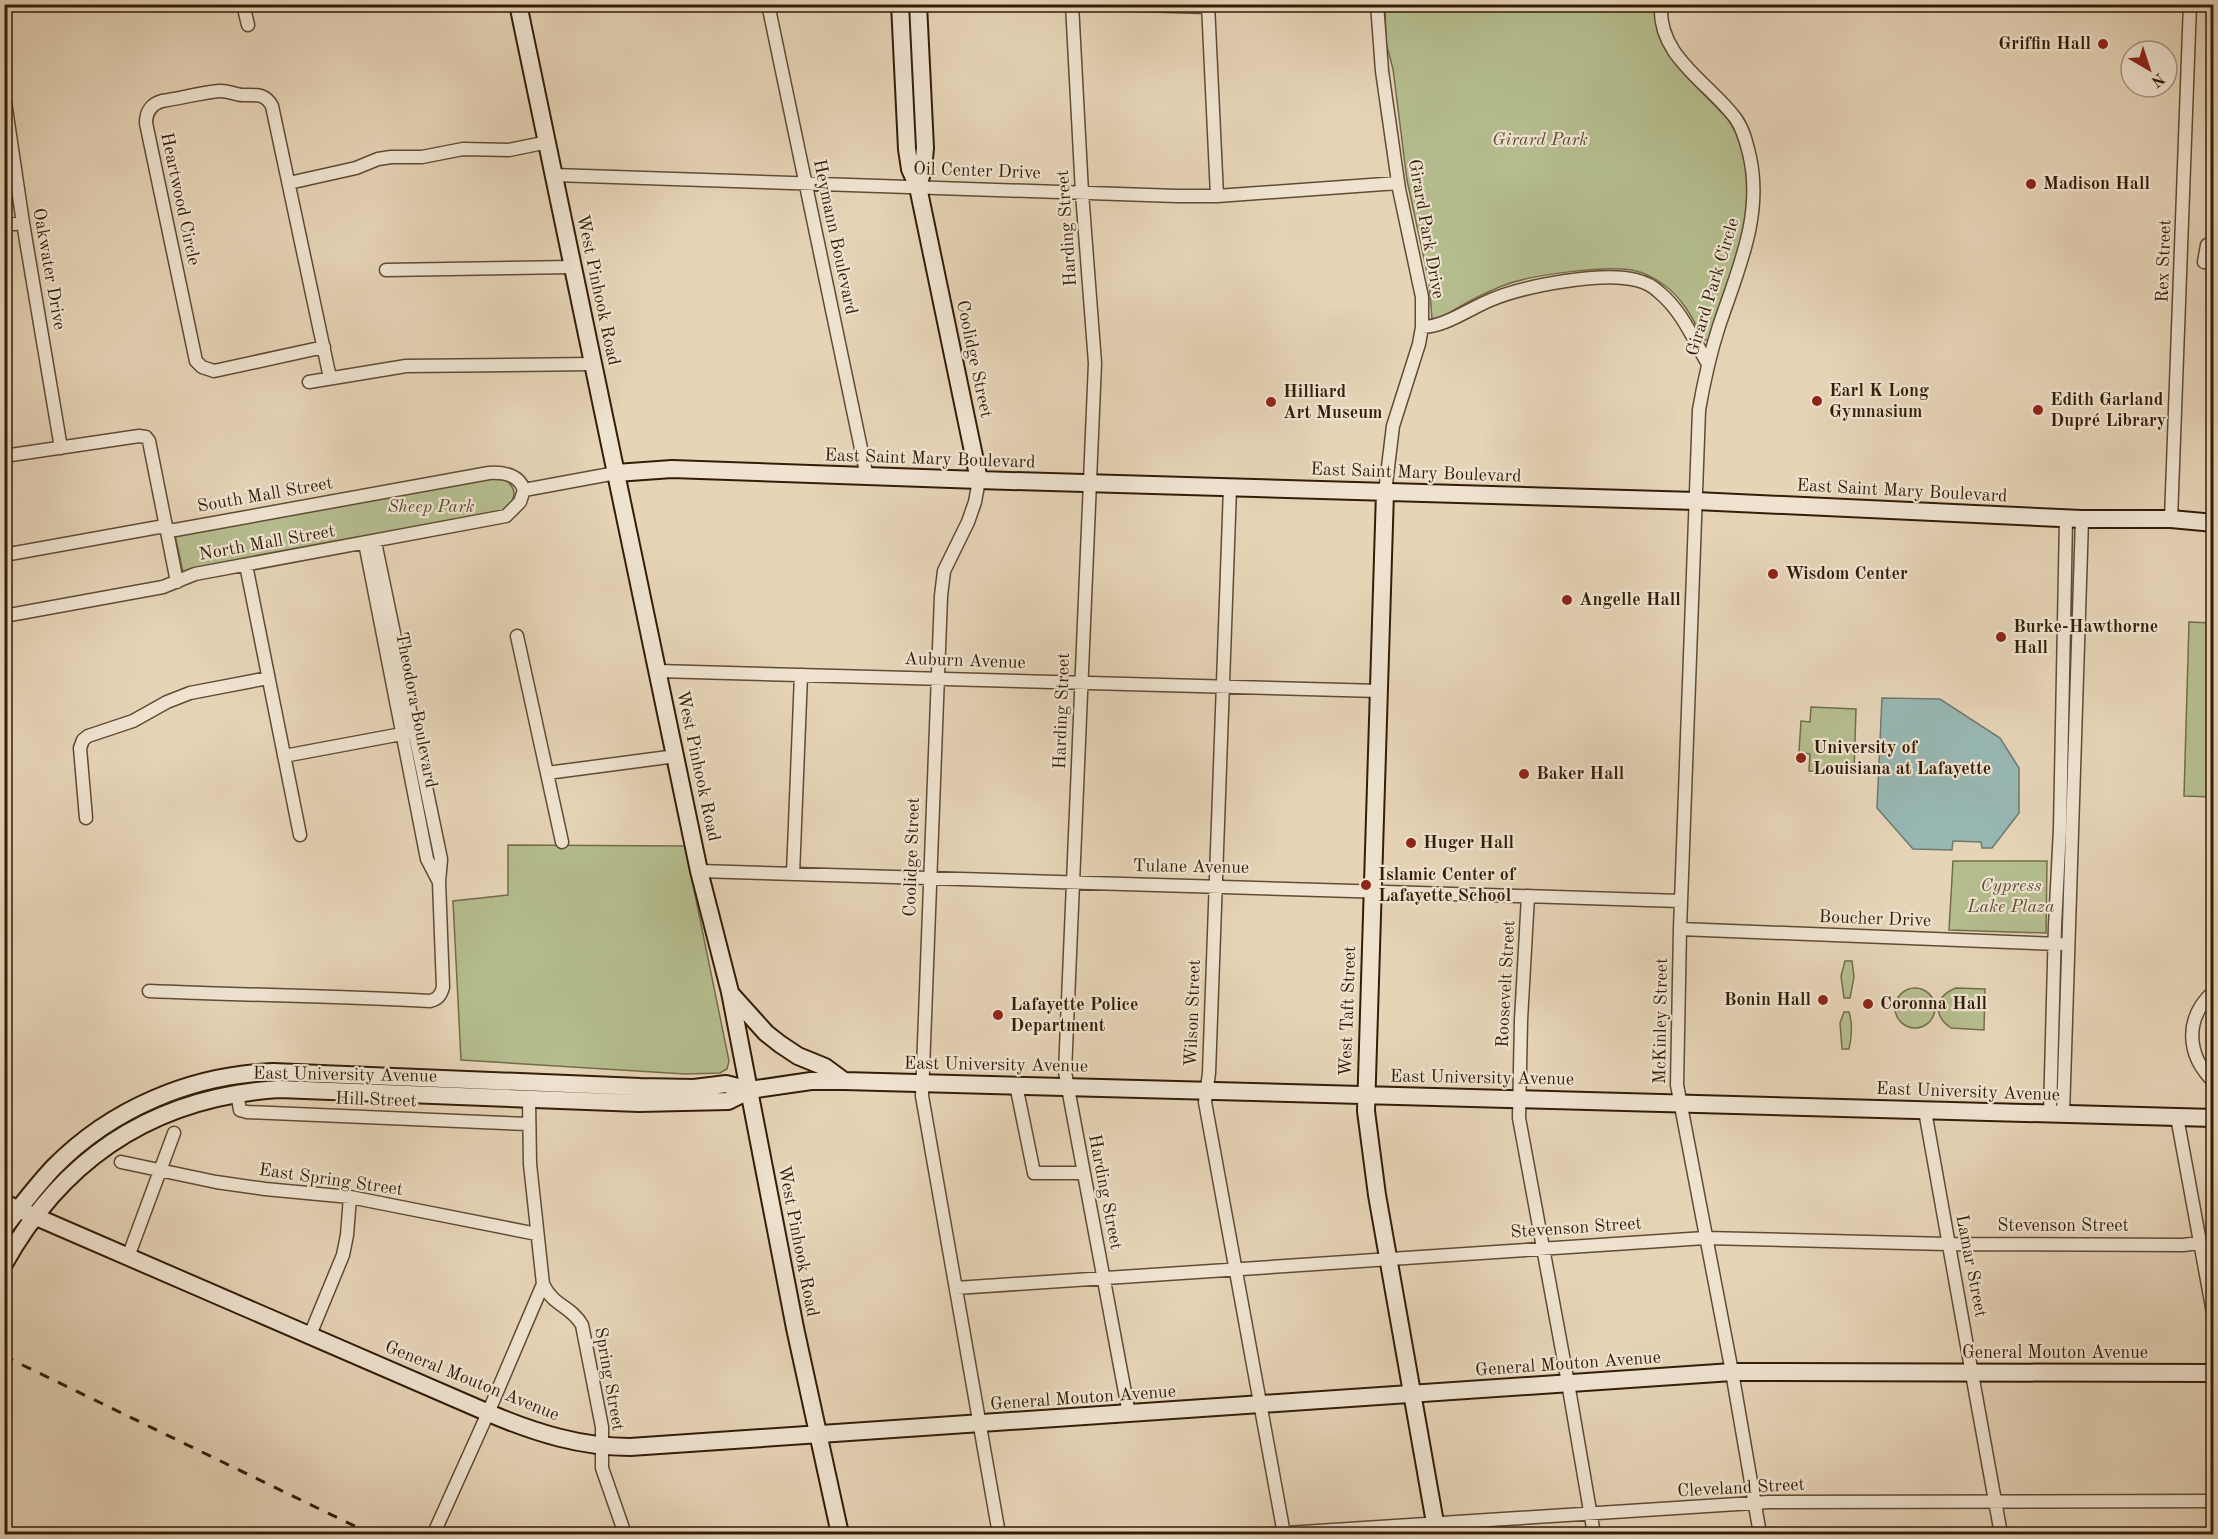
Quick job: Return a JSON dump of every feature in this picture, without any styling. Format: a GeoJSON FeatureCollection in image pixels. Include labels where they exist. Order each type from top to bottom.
{"type":"FeatureCollection","features":[{"type":"Feature","properties":{"kind":"street"},"geometry":{"type":"LineString","coordinates":[[243,4],[248,25]]}},
{"type":"Feature","properties":{"kind":"street","name":"West Pinhook Road"},"geometry":{"type":"LineString","coordinates":[[518,4],[699,871],[730,992],[817,1434],[840,1534]]}},
{"type":"Feature","properties":{"kind":"street","name":"Heymann Boulevard"},"geometry":{"type":"LineString","coordinates":[[768,4],[867,477]]}},
{"type":"Feature","properties":{"kind":"street","name":"Coolidge Street"},"geometry":{"type":"LineString","coordinates":[[900,4],[910,169],[918,187],[979,480],[968,522],[944,571],[941,596],[922,1096],[999,1534]]}},
{"type":"Feature","properties":{"kind":"street","name":"Coolidge Street"},"geometry":{"type":"LineString","coordinates":[[918,4],[925,148],[918,187]]}},
{"type":"Feature","properties":{"kind":"street","name":"Harding Street"},"geometry":{"type":"LineString","coordinates":[[1072,4],[1082,193],[1094,340],[1065,1072],[1129,1414]]}},
{"type":"Feature","properties":{"kind":"street"},"geometry":{"type":"LineString","coordinates":[[1109,4],[1208,6],[1217,196]]}},
{"type":"Feature","properties":{"kind":"street","name":"Girard Park Drive"},"geometry":{"type":"LineString","coordinates":[[1377,4],[1382,70],[1398,183],[1422,297],[1422,327],[1419,344],[1393,426],[1385,492]]}},
{"type":"Feature","properties":{"kind":"street","name":"Girard Park Circle"},"geometry":{"type":"LineString","coordinates":[[1661,4],[1661,19],[1668,42],[1679,58],[1736,120],[1744,134],[1752,166],[1754,204],[1750,232],[1708,364],[1699,410],[1696,501]]}},
{"type":"Feature","properties":{"kind":"street","name":"Rex Street"},"geometry":{"type":"LineString","coordinates":[[2171,519],[2190,4]]}},
{"type":"Feature","properties":{"kind":"street","name":"Heartwood Circle"},"geometry":{"type":"LineString","coordinates":[[324,347],[219,370],[207,369],[196,361],[146,123],[149,109],[162,101],[219,91],[263,96],[272,106],[324,347],[330,378]]}},
{"type":"Feature","properties":{"kind":"street","name":"Oakwater Drive"},"geometry":{"type":"LineString","coordinates":[[4,95],[22,223],[61,448]]}},
{"type":"Feature","properties":{"kind":"street"},"geometry":{"type":"LineString","coordinates":[[289,183],[356,168],[378,159],[422,157],[463,149],[509,150],[548,142]]}},
{"type":"Feature","properties":{"kind":"street","name":"Oil Center Drive"},"geometry":{"type":"LineString","coordinates":[[554,175],[1217,196],[1398,183]]}},
{"type":"Feature","properties":{"kind":"street"},"geometry":{"type":"LineString","coordinates":[[4,225],[22,223]]}},
{"type":"Feature","properties":{"kind":"street"},"geometry":{"type":"LineString","coordinates":[[2214,246],[2207,245],[2204,262],[2214,263]]}},
{"type":"Feature","properties":{"kind":"street"},"geometry":{"type":"LineString","coordinates":[[386,270],[573,267]]}},
{"type":"Feature","properties":{"kind":"street"},"geometry":{"type":"LineString","coordinates":[[1422,327],[1442,324],[1470,308],[1518,291],[1584,280],[1620,278],[1642,282],[1667,299],[1708,364]]}},
{"type":"Feature","properties":{"kind":"street"},"geometry":{"type":"LineString","coordinates":[[309,382],[406,366],[593,364]]}},
{"type":"Feature","properties":{"kind":"street"},"geometry":{"type":"LineString","coordinates":[[4,456],[139,436],[146,437],[149,441],[177,582]]}},
{"type":"Feature","properties":{"kind":"street","name":"East Saint Mary Boulevard"},"geometry":{"type":"LineString","coordinates":[[616,473],[672,469],[1089,484],[1696,501],[2074,519],[2171,519],[2214,523]]}},
{"type":"Feature","properties":{"kind":"street","name":"South Mall Street"},"geometry":{"type":"LineString","coordinates":[[4,555],[159,527],[175,530],[489,473],[502,473],[514,477],[522,484],[524,490]]}},
{"type":"Feature","properties":{"kind":"street"},"geometry":{"type":"LineString","coordinates":[[524,490],[616,473]]}},
{"type":"Feature","properties":{"kind":"street","name":"Wilson Street"},"geometry":{"type":"LineString","coordinates":[[1230,488],[1206,1108],[1260,1406],[1277,1534]]}},
{"type":"Feature","properties":{"kind":"street","name":"North Mall Street"},"geometry":{"type":"LineString","coordinates":[[4,616],[152,589],[177,582],[195,573],[506,516],[520,502],[524,490]]}},
{"type":"Feature","properties":{"kind":"street","name":"West Taft Street"},"geometry":{"type":"LineString","coordinates":[[1385,492],[1366,1111],[1377,1195],[1436,1529]]}},
{"type":"Feature","properties":{"kind":"street","name":"McKinley Street"},"geometry":{"type":"LineString","coordinates":[[1696,501],[1680,929],[1677,1085],[1732,1372],[1760,1534]]}},
{"type":"Feature","properties":{"kind":"street"},"geometry":{"type":"LineString","coordinates":[[2056,1114],[2065,1043],[2068,944],[2068,741],[2064,590],[2074,519]]}},
{"type":"Feature","properties":{"kind":"street"},"geometry":{"type":"LineString","coordinates":[[2056,1114],[2051,1043],[2054,944],[2079,591],[2074,519]]}},
{"type":"Feature","properties":{"kind":"street","name":"Theodora Boulevard"},"geometry":{"type":"LineString","coordinates":[[148,991],[325,996],[430,1002],[442,993],[439,882],[441,859],[370,542]]}},
{"type":"Feature","properties":{"kind":"street","name":"Theodora Boulevard"},"geometry":{"type":"LineString","coordinates":[[370,542],[401,734],[427,859],[439,882]]}},
{"type":"Feature","properties":{"kind":"street"},"geometry":{"type":"LineString","coordinates":[[246,565],[300,835]]}},
{"type":"Feature","properties":{"kind":"street"},"geometry":{"type":"LineString","coordinates":[[2064,590],[2079,591]]}},
{"type":"Feature","properties":{"kind":"street"},"geometry":{"type":"LineString","coordinates":[[518,636],[562,842]]}},
{"type":"Feature","properties":{"kind":"street","name":"Auburn Avenue"},"geometry":{"type":"LineString","coordinates":[[658,670],[1379,691]]}},
{"type":"Feature","properties":{"kind":"street"},"geometry":{"type":"LineString","coordinates":[[793,874],[801,675]]}},
{"type":"Feature","properties":{"kind":"street"},"geometry":{"type":"LineString","coordinates":[[86,818],[80,748],[83,740],[88,736],[133,721],[167,702],[190,693],[268,678]]}},
{"type":"Feature","properties":{"kind":"street"},"geometry":{"type":"LineString","coordinates":[[284,756],[414,731]]}},
{"type":"Feature","properties":{"kind":"street"},"geometry":{"type":"LineString","coordinates":[[547,773],[676,756]]}},
{"type":"Feature","properties":{"kind":"street","name":"Tulane Avenue"},"geometry":{"type":"LineString","coordinates":[[699,871],[1682,901]]}},
{"type":"Feature","properties":{"kind":"street","name":"Roosevelt Street"},"geometry":{"type":"LineString","coordinates":[[1528,896],[1523,971],[1519,1118],[1594,1534]]}},
{"type":"Feature","properties":{"kind":"street","name":"Boucher Drive"},"geometry":{"type":"LineString","coordinates":[[1680,929],[2068,944]]}},
{"type":"Feature","properties":{"kind":"street"},"geometry":{"type":"LineString","coordinates":[[2214,991],[2197,1011],[2191,1026],[2191,1043],[2201,1068],[2214,1083]]}},
{"type":"Feature","properties":{"kind":"street"},"geometry":{"type":"LineString","coordinates":[[730,992],[773,1038],[795,1054],[825,1067],[844,1081]]}},
{"type":"Feature","properties":{"kind":"street"},"geometry":{"type":"LineString","coordinates":[[2051,1043],[2065,1043]]}},
{"type":"Feature","properties":{"kind":"street","name":"East University Avenue"},"geometry":{"type":"LineString","coordinates":[[4,1228],[56,1166],[78,1146],[123,1114],[175,1091],[233,1076],[273,1072],[694,1088],[726,1084],[750,1090]]}},
{"type":"Feature","properties":{"kind":"street"},"geometry":{"type":"LineString","coordinates":[[233,1076],[237,1093]]}},
{"type":"Feature","properties":{"kind":"street","name":"East University Avenue"},"geometry":{"type":"LineString","coordinates":[[4,1264],[19,1209],[126,1132],[184,1106],[237,1093],[279,1089],[639,1103],[728,1101],[750,1090],[811,1081],[844,1081],[2214,1118]]}},
{"type":"Feature","properties":{"kind":"street"},"geometry":{"type":"LineString","coordinates":[[434,1533],[543,1284],[528,1124],[530,1082]]}},
{"type":"Feature","properties":{"kind":"street"},"geometry":{"type":"LineString","coordinates":[[1016,1085],[1034,1173],[1083,1173]]}},
{"type":"Feature","properties":{"kind":"street","name":"Hill Street"},"geometry":{"type":"LineString","coordinates":[[237,1093],[240,1110],[247,1112],[528,1124]]}},
{"type":"Feature","properties":{"kind":"street","name":"Lamar Street"},"geometry":{"type":"LineString","coordinates":[[1925,1111],[1947,1244],[2001,1534]]}},
{"type":"Feature","properties":{"kind":"street"},"geometry":{"type":"LineString","coordinates":[[2177,1117],[2214,1318]]}},
{"type":"Feature","properties":{"kind":"street"},"geometry":{"type":"LineString","coordinates":[[128,1257],[174,1133]]}},
{"type":"Feature","properties":{"kind":"street","name":"East Spring Street"},"geometry":{"type":"LineString","coordinates":[[121,1162],[265,1189],[350,1197],[537,1234]]}},
{"type":"Feature","properties":{"kind":"street"},"geometry":{"type":"LineString","coordinates":[[310,1335],[343,1255],[350,1197]]}},
{"type":"Feature","properties":{"kind":"street","name":"General Mouton Avenue"},"geometry":{"type":"LineString","coordinates":[[19,1209],[488,1413],[548,1435],[602,1447],[980,1425],[1732,1372],[2214,1373]]}},
{"type":"Feature","properties":{"kind":"street","name":"Stevenson Street"},"geometry":{"type":"LineString","coordinates":[[956,1288],[1705,1238],[1947,1244],[2183,1245],[2199,1242]]}},
{"type":"Feature","properties":{"kind":"street","name":"Spring Street"},"geometry":{"type":"LineString","coordinates":[[543,1284],[550,1297],[557,1304],[572,1312],[582,1325],[602,1427],[602,1467],[625,1534]]}},
{"type":"Feature","properties":{"kind":"street","name":"Cleveland Street"},"geometry":{"type":"LineString","coordinates":[[1277,1534],[1436,1529],[1590,1515],[1755,1504],[2214,1501]]}},
{"type":"Feature","properties":{"kind":"green space","name":"Girard Park"},"geometry":{"type":"Polygon","coordinates":[[[1385,5],[1656,5],[1660,36],[1669,55],[1728,119],[1739,138],[1747,172],[1750,195],[1744,234],[1709,340],[1704,340],[1687,310],[1671,290],[1647,275],[1624,269],[1570,272],[1517,281],[1478,297],[1436,321],[1432,319],[1429,282],[1407,180],[1393,69],[1386,43],[1385,5]]]}},
{"type":"Feature","properties":{"kind":"green space","name":"Sheep Park"},"geometry":{"type":"Polygon","coordinates":[[[491,476],[508,482],[514,492],[508,506],[495,515],[183,572],[175,535],[491,476]]]}},
{"type":"Feature","properties":{"kind":"green space"},"geometry":{"type":"Polygon","coordinates":[[[2189,622],[2213,623],[2213,797],[2184,796],[2189,622]]]}},
{"type":"Feature","properties":{"kind":"green space"},"geometry":{"type":"Polygon","coordinates":[[[1811,707],[1856,709],[1854,773],[1809,771],[1810,754],[1799,752],[1801,721],[1810,722],[1811,707]]]}},
{"type":"Feature","properties":{"kind":"green space"},"geometry":{"type":"Polygon","coordinates":[[[508,845],[685,846],[729,1061],[727,1069],[720,1073],[685,1074],[461,1060],[453,901],[508,895],[508,845]]]}},
{"type":"Feature","properties":{"kind":"green space","name":"Cypress Lake Plaza"},"geometry":{"type":"Polygon","coordinates":[[[1953,861],[2047,861],[2046,933],[1949,930],[1953,861]]]}},
{"type":"Feature","properties":{"kind":"green space"},"geometry":{"type":"Polygon","coordinates":[[[1845,961],[1852,961],[1854,977],[1850,998],[1844,998],[1841,976],[1845,961]]]}},
{"type":"Feature","properties":{"kind":"green space"},"geometry":{"type":"Polygon","coordinates":[[[1915,988],[1923,989],[1929,994],[1934,1000],[1934,1016],[1929,1022],[1923,1027],[1915,1028],[1907,1027],[1901,1022],[1896,1016],[1895,1008],[1896,1000],[1901,994],[1907,989],[1915,988]]]}},
{"type":"Feature","properties":{"kind":"green space"},"geometry":{"type":"Polygon","coordinates":[[[1956,988],[1985,989],[1984,1030],[1951,1028],[1941,1017],[1940,1001],[1949,991],[1956,988]]]}},
{"type":"Feature","properties":{"kind":"green space"},"geometry":{"type":"Polygon","coordinates":[[[1844,1012],[1849,1012],[1851,1021],[1849,1049],[1842,1049],[1840,1023],[1844,1012]]]}},
{"type":"Feature","properties":{"kind":"water"},"geometry":{"type":"Polygon","coordinates":[[[1882,698],[1940,699],[2000,738],[2019,768],[2019,813],[1992,848],[1982,848],[1981,842],[1953,841],[1952,850],[1913,849],[1877,808],[1882,698]]]}},
{"type":"Feature","properties":{"kind":"railway"},"geometry":{"type":"LineString","coordinates":[[4,1356],[371,1534]]}},
{"type":"Feature","properties":{"kind":"place","name":"Griffin Hall"},"geometry":{"type":"Point","coordinates":[2103,44]}},
{"type":"Feature","properties":{"kind":"place","name":"Madison Hall"},"geometry":{"type":"Point","coordinates":[2031,184]}},
{"type":"Feature","properties":{"kind":"place","name":"Earl K Long Gymnasium"},"geometry":{"type":"Point","coordinates":[1817,401]}},
{"type":"Feature","properties":{"kind":"place","name":"Hilliard Art Museum"},"geometry":{"type":"Point","coordinates":[1271,402]}},
{"type":"Feature","properties":{"kind":"place","name":"Edith Garland Dupré Library"},"geometry":{"type":"Point","coordinates":[2038,410]}},
{"type":"Feature","properties":{"kind":"place","name":"Wisdom Center"},"geometry":{"type":"Point","coordinates":[1773,574]}},
{"type":"Feature","properties":{"kind":"place","name":"Angelle Hall"},"geometry":{"type":"Point","coordinates":[1567,600]}},
{"type":"Feature","properties":{"kind":"place","name":"Burke-Hawthorne Hall"},"geometry":{"type":"Point","coordinates":[2001,637]}},
{"type":"Feature","properties":{"kind":"place","name":"University of Louisiana at Lafayette"},"geometry":{"type":"Point","coordinates":[1801,758]}},
{"type":"Feature","properties":{"kind":"place","name":"Baker Hall"},"geometry":{"type":"Point","coordinates":[1524,774]}},
{"type":"Feature","properties":{"kind":"place","name":"Huger Hall"},"geometry":{"type":"Point","coordinates":[1411,843]}},
{"type":"Feature","properties":{"kind":"place","name":"Islamic Center of Lafayette School"},"geometry":{"type":"Point","coordinates":[1366,885]}},
{"type":"Feature","properties":{"kind":"place","name":"Bonin Hall"},"geometry":{"type":"Point","coordinates":[1823,1000]}},
{"type":"Feature","properties":{"kind":"place","name":"Coronna Hall"},"geometry":{"type":"Point","coordinates":[1868,1004]}},
{"type":"Feature","properties":{"kind":"place","name":"Lafayette Police Department"},"geometry":{"type":"Point","coordinates":[998,1015]}}]}
